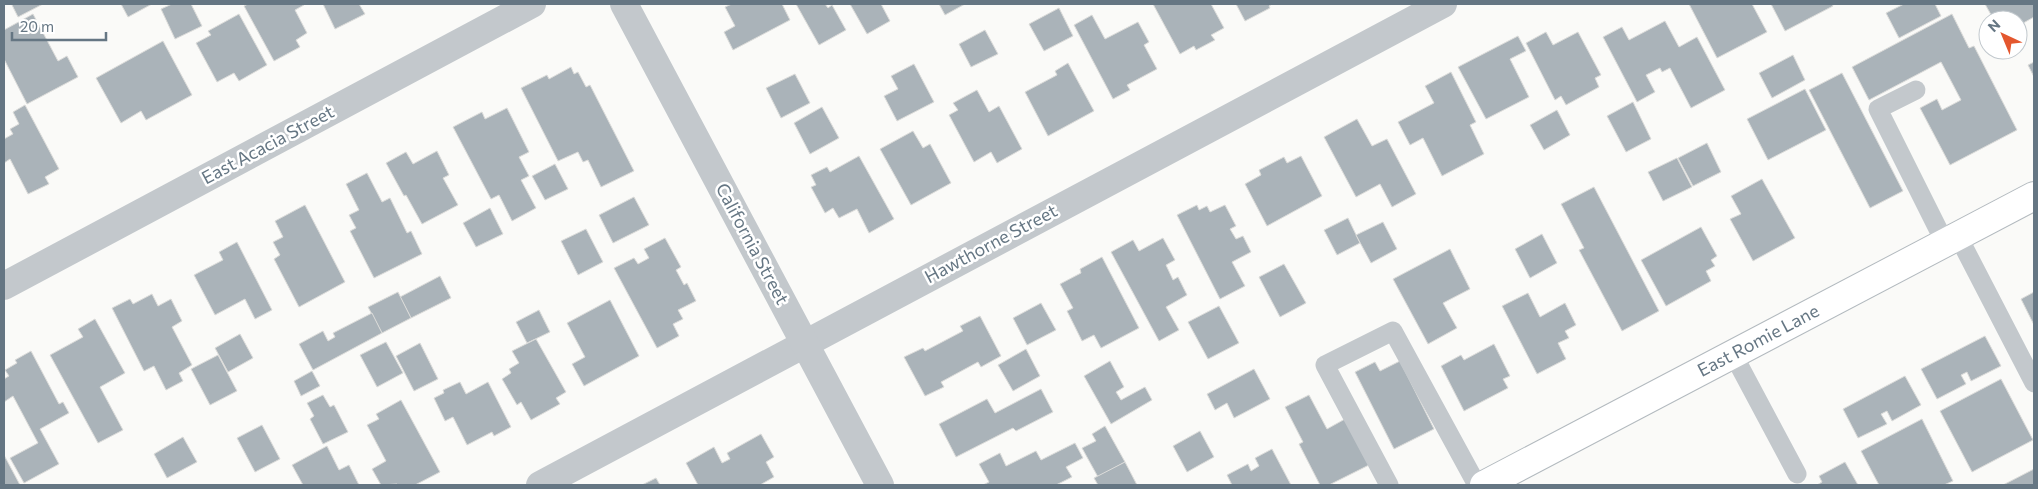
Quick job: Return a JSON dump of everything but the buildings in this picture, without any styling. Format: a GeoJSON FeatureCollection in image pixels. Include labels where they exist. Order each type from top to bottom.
{"type":"FeatureCollection","features":[{"type":"Feature","properties":{"kind":"main road","name":"East Romie Lane"},"geometry":{"type":"LineString","coordinates":[[1484,485],[2034,196]]}},
{"type":"Feature","properties":{"kind":"street","name":"East Acacia Street"},"geometry":{"type":"LineString","coordinates":[[4,286],[532,4]]}},
{"type":"Feature","properties":{"kind":"street","name":"California Street"},"geometry":{"type":"LineString","coordinates":[[624,4],[880,485]]}},
{"type":"Feature","properties":{"kind":"street","name":"Hawthorne Street"},"geometry":{"type":"LineString","coordinates":[[540,485],[1443,4]]}},
{"type":"Feature","properties":{"kind":"lane"},"geometry":{"type":"LineString","coordinates":[[1916,90],[1878,109],[2034,383]]}},
{"type":"Feature","properties":{"kind":"lane"},"geometry":{"type":"LineString","coordinates":[[1390,485],[1325,366],[1393,331],[1477,485]]}},
{"type":"Feature","properties":{"kind":"lane"},"geometry":{"type":"LineString","coordinates":[[1733,354],[1797,474]]}}]}
